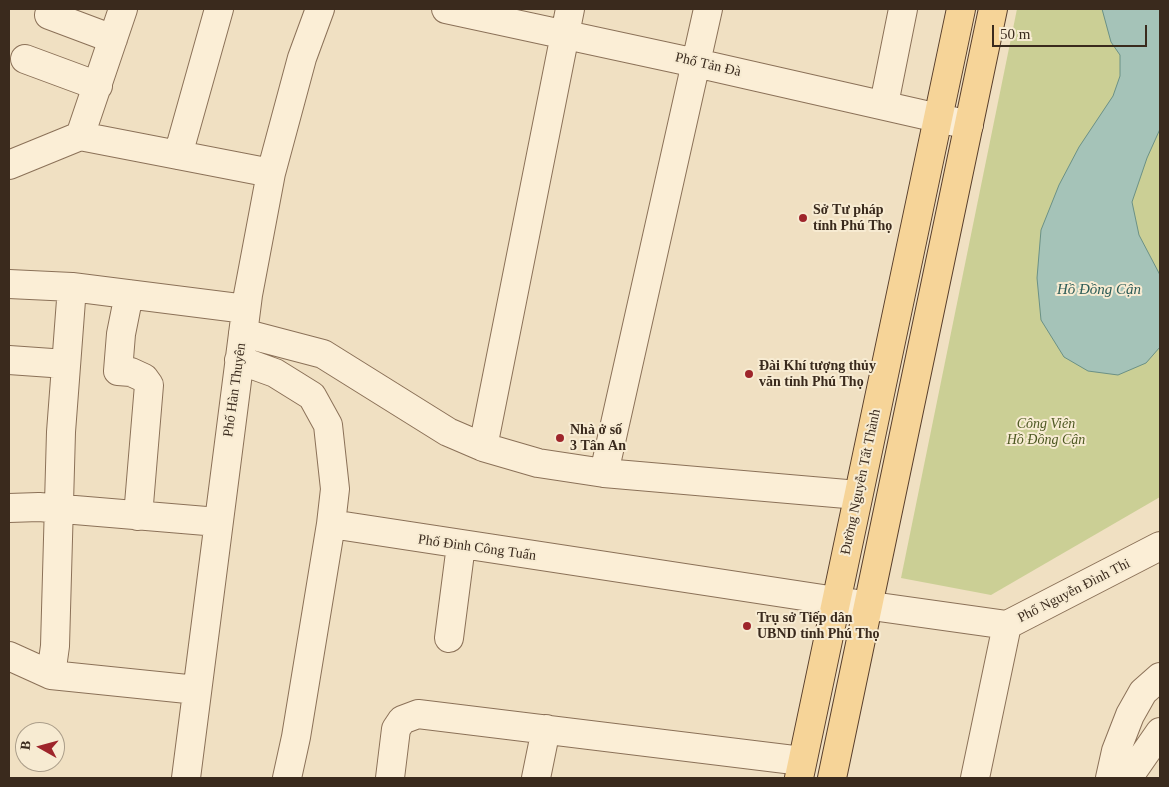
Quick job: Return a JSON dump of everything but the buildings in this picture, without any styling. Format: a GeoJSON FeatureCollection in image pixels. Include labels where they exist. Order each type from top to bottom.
{"type":"FeatureCollection","features":[{"type":"Feature","properties":{"kind":"main road","name":"Đường Nguyễn Tất Thành"},"geometry":{"type":"LineString","coordinates":[[800,770],[961,9]]}},
{"type":"Feature","properties":{"kind":"main road"},"geometry":{"type":"LineString","coordinates":[[832,778],[993,9]]}},
{"type":"Feature","properties":{"kind":"street"},"geometry":{"type":"LineString","coordinates":[[80,136],[123,9]]}},
{"type":"Feature","properties":{"kind":"street"},"geometry":{"type":"LineString","coordinates":[[178,155],[218,9]]}},
{"type":"Feature","properties":{"kind":"street","name":"Phố Hàn Thuyên"},"geometry":{"type":"LineString","coordinates":[[186,778],[244,321],[271,173],[302,58],[320,9]]}},
{"type":"Feature","properties":{"kind":"street","name":"Phố Tản Đà"},"geometry":{"type":"LineString","coordinates":[[448,9],[568,21],[696,62],[969,125]]}},
{"type":"Feature","properties":{"kind":"street"},"geometry":{"type":"LineString","coordinates":[[604,473],[708,9]]}},
{"type":"Feature","properties":{"kind":"street"},"geometry":{"type":"LineString","coordinates":[[884,104],[903,9]]}},
{"type":"Feature","properties":{"kind":"street"},"geometry":{"type":"LineString","coordinates":[[49,15],[113,39]]}},
{"type":"Feature","properties":{"kind":"street"},"geometry":{"type":"LineString","coordinates":[[484,447],[568,21]]}},
{"type":"Feature","properties":{"kind":"street"},"geometry":{"type":"LineString","coordinates":[[25,59],[98,86]]}},
{"type":"Feature","properties":{"kind":"street"},"geometry":{"type":"LineString","coordinates":[[9,165],[80,136],[271,173]]}},
{"type":"Feature","properties":{"kind":"street"},"geometry":{"type":"LineString","coordinates":[[9,284],[72,287],[129,294],[244,321],[323,354],[448,432],[484,447],[538,463],[604,473],[858,495]]}},
{"type":"Feature","properties":{"kind":"street"},"geometry":{"type":"LineString","coordinates":[[51,674],[55,646],[61,432],[72,287]]}},
{"type":"Feature","properties":{"kind":"street"},"geometry":{"type":"LineString","coordinates":[[129,294],[121,334],[118,371],[144,378],[149,385],[138,516]]}},
{"type":"Feature","properties":{"kind":"street"},"geometry":{"type":"LineString","coordinates":[[9,360],[66,364]]}},
{"type":"Feature","properties":{"kind":"street"},"geometry":{"type":"LineString","coordinates":[[239,360],[275,374],[312,396],[328,425],[335,489],[331,524],[296,737],[287,778]]}},
{"type":"Feature","properties":{"kind":"street"},"geometry":{"type":"LineString","coordinates":[[9,508],[218,522]]}},
{"type":"Feature","properties":{"kind":"street","name":"Phố Đinh Công Tuấn"},"geometry":{"type":"LineString","coordinates":[[331,524],[836,601]]}},
{"type":"Feature","properties":{"kind":"street"},"geometry":{"type":"LineString","coordinates":[[449,638],[461,545]]}},
{"type":"Feature","properties":{"kind":"street","name":"Phố Nguyễn Đình Thi"},"geometry":{"type":"LineString","coordinates":[[836,601],[1007,624],[1160,546]]}},
{"type":"Feature","properties":{"kind":"street"},"geometry":{"type":"LineString","coordinates":[[975,778],[1007,624]]}},
{"type":"Feature","properties":{"kind":"street"},"geometry":{"type":"LineString","coordinates":[[9,656],[51,674],[197,690]]}},
{"type":"Feature","properties":{"kind":"street"},"geometry":{"type":"LineString","coordinates":[[1110,778],[1116,751],[1130,715],[1143,692],[1160,677]]}},
{"type":"Feature","properties":{"kind":"street"},"geometry":{"type":"LineString","coordinates":[[390,778],[396,729],[402,720],[418,714],[546,729],[800,770]]}},
{"type":"Feature","properties":{"kind":"street"},"geometry":{"type":"LineString","coordinates":[[536,778],[546,729]]}},
{"type":"Feature","properties":{"kind":"street"},"geometry":{"type":"LineString","coordinates":[[1128,778],[1160,732]]}},
{"type":"Feature","properties":{"kind":"green space","name":"Công Viên Hồ Đồng Cận"},"geometry":{"type":"Polygon","coordinates":[[[1017,9],[1160,9],[1160,497],[991,595],[901,578],[1017,9]]]}},
{"type":"Feature","properties":{"kind":"water","name":"Hồ Đồng Cận"},"geometry":{"type":"Polygon","coordinates":[[[1102,9],[1160,9],[1160,129],[1147,158],[1132,202],[1139,235],[1160,275],[1160,347],[1146,363],[1118,375],[1088,371],[1064,357],[1041,320],[1037,278],[1041,230],[1059,185],[1079,147],[1113,96],[1120,76],[1120,55],[1111,42],[1102,9]]]}},
{"type":"Feature","properties":{"kind":"place","name":"Sở Tư pháp tỉnh Phú Thọ"},"geometry":{"type":"Point","coordinates":[803,218]}},
{"type":"Feature","properties":{"kind":"place","name":"Đài Khí tượng thủy văn tỉnh Phú Thọ"},"geometry":{"type":"Point","coordinates":[749,374]}},
{"type":"Feature","properties":{"kind":"place","name":"Nhà ở số 3 Tân An"},"geometry":{"type":"Point","coordinates":[560,438]}},
{"type":"Feature","properties":{"kind":"place","name":"Trụ sở Tiếp dân UBND tỉnh Phú Thọ"},"geometry":{"type":"Point","coordinates":[747,626]}}]}
